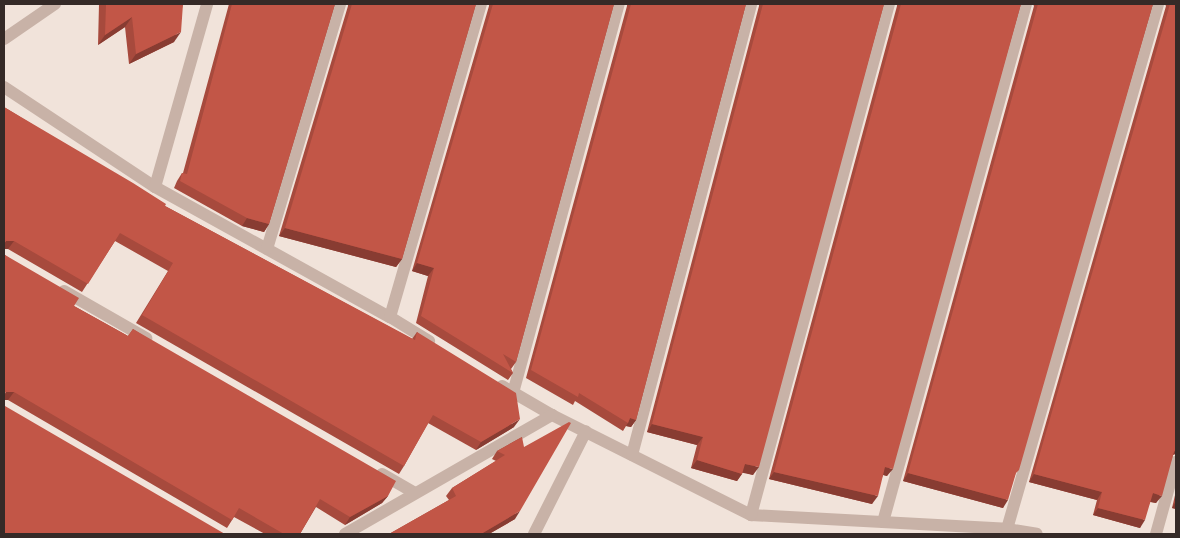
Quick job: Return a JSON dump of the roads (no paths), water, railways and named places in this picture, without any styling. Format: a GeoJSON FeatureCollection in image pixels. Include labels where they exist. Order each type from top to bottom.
{"type":"FeatureCollection","features":[{"type":"Feature","properties":{"kind":"street"},"geometry":{"type":"LineString","coordinates":[[4,39],[55,4]]}},
{"type":"Feature","properties":{"kind":"street"},"geometry":{"type":"LineString","coordinates":[[155,187],[207,4]]}},
{"type":"Feature","properties":{"kind":"street"},"geometry":{"type":"LineString","coordinates":[[268,249],[340,4]]}},
{"type":"Feature","properties":{"kind":"street"},"geometry":{"type":"LineString","coordinates":[[390,317],[481,4]]}},
{"type":"Feature","properties":{"kind":"street"},"geometry":{"type":"LineString","coordinates":[[513,393],[619,4]]}},
{"type":"Feature","properties":{"kind":"street"},"geometry":{"type":"LineString","coordinates":[[632,455],[751,4]]}},
{"type":"Feature","properties":{"kind":"street"},"geometry":{"type":"LineString","coordinates":[[750,515],[889,4]]}},
{"type":"Feature","properties":{"kind":"street"},"geometry":{"type":"LineString","coordinates":[[883,522],[1026,4]]}},
{"type":"Feature","properties":{"kind":"street"},"geometry":{"type":"LineString","coordinates":[[1007,529],[1158,4]]}},
{"type":"Feature","properties":{"kind":"street"},"geometry":{"type":"LineString","coordinates":[[4,87],[155,187],[390,317],[439,347]]}},
{"type":"Feature","properties":{"kind":"street"},"geometry":{"type":"LineString","coordinates":[[55,286],[157,344]]}},
{"type":"Feature","properties":{"kind":"street"},"geometry":{"type":"LineString","coordinates":[[489,378],[552,415],[750,515],[1007,529],[1037,534]]}},
{"type":"Feature","properties":{"kind":"street"},"geometry":{"type":"LineString","coordinates":[[345,534],[552,415]]}},
{"type":"Feature","properties":{"kind":"street"},"geometry":{"type":"LineString","coordinates":[[534,534],[586,431]]}},
{"type":"Feature","properties":{"kind":"street"},"geometry":{"type":"LineString","coordinates":[[1156,534],[1176,462]]}},
{"type":"Feature","properties":{"kind":"street"},"geometry":{"type":"LineString","coordinates":[[374,469],[415,493]]}}]}
